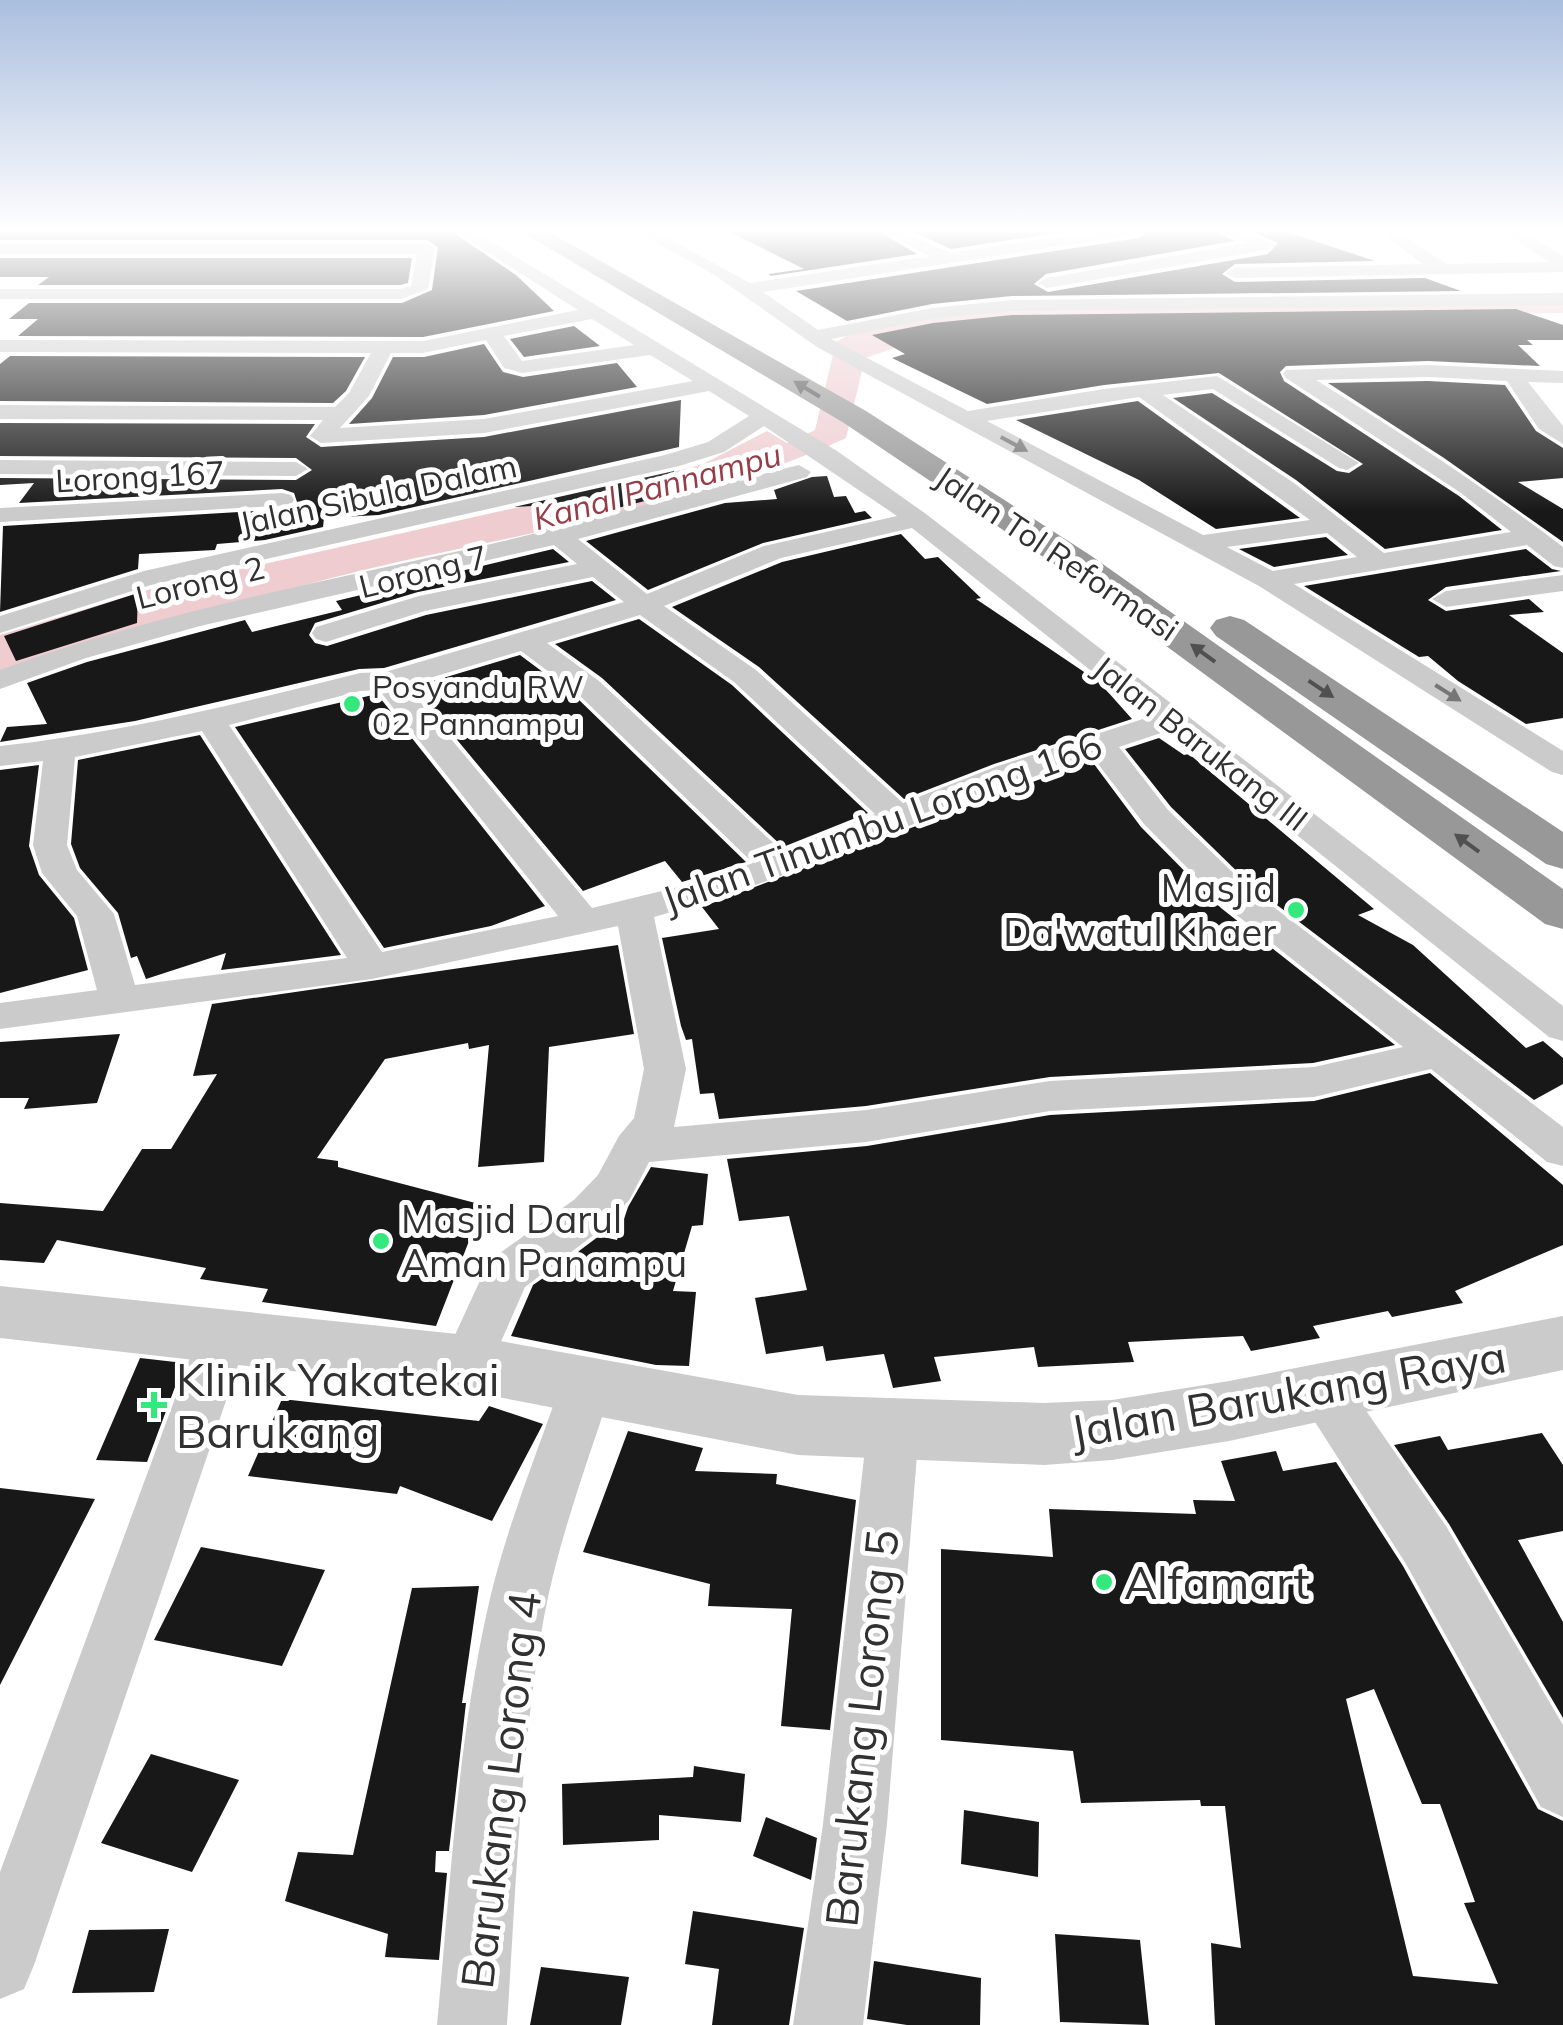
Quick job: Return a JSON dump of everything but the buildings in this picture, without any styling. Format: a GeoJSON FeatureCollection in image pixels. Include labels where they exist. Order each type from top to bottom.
{"type":"FeatureCollection","features":[{"type":"Feature","properties":{"kind":"highway"},"geometry":{"type":"LineString","coordinates":[[700,324],[783,347]]}},
{"type":"Feature","properties":{"kind":"highway","name":"Jalan Tol Reformasi"},"geometry":{"type":"LineString","coordinates":[[732,324],[783,347]]}},
{"type":"Feature","properties":{"kind":"highway","name":"Jalan Tol Reformasi"},"geometry":{"type":"LineString","coordinates":[[739,324],[783,347],[1555,906]]}},
{"type":"Feature","properties":{"kind":"highway","name":"Jalan Tol Reformasi"},"geometry":{"type":"LineString","coordinates":[[871,412],[1117,551],[1563,854]]}},
{"type":"Feature","properties":{"kind":"street"},"geometry":{"type":"LineString","coordinates":[[0,346],[433,346],[544,324]]}},
{"type":"Feature","properties":{"kind":"street","name":"Jalan Barukang III"},"geometry":{"type":"LineString","coordinates":[[615,324],[832,459],[917,520],[1563,1027]]}},
{"type":"Feature","properties":{"kind":"street"},"geometry":{"type":"LineString","coordinates":[[768,324],[783,347],[866,365],[1268,580],[1563,765]]}},
{"type":"Feature","properties":{"kind":"street"},"geometry":{"type":"LineString","coordinates":[[783,347],[876,324]]}},
{"type":"Feature","properties":{"kind":"street"},"geometry":{"type":"LineString","coordinates":[[493,335],[512,364],[522,367],[654,348]]}},
{"type":"Feature","properties":{"kind":"street"},"geometry":{"type":"LineString","coordinates":[[293,546],[289,510],[282,500],[296,469],[358,396],[384,347]]}},
{"type":"Feature","properties":{"kind":"street"},"geometry":{"type":"LineString","coordinates":[[965,418],[1142,390],[1292,374],[1428,371],[1563,378]]}},
{"type":"Feature","properties":{"kind":"street"},"geometry":{"type":"LineString","coordinates":[[1292,374],[1470,488],[1563,560]]}},
{"type":"Feature","properties":{"kind":"street"},"geometry":{"type":"LineString","coordinates":[[1513,375],[1547,424],[1563,437]]}},
{"type":"Feature","properties":{"kind":"street"},"geometry":{"type":"LineString","coordinates":[[1217,382],[1364,462]]}},
{"type":"Feature","properties":{"kind":"street"},"geometry":{"type":"LineString","coordinates":[[321,436],[484,426],[713,384]]}},
{"type":"Feature","properties":{"kind":"street"},"geometry":{"type":"LineString","coordinates":[[1142,390],[1272,478],[1376,560]]}},
{"type":"Feature","properties":{"kind":"street"},"geometry":{"type":"LineString","coordinates":[[0,412],[341,414]]}},
{"type":"Feature","properties":{"kind":"street","name":"Jalan Sibula Dalam"},"geometry":{"type":"LineString","coordinates":[[0,625],[144,579],[671,462],[716,447],[768,418]]}},
{"type":"Feature","properties":{"kind":"street"},"geometry":{"type":"LineString","coordinates":[[1272,478],[1416,456]]}},
{"type":"Feature","properties":{"kind":"street"},"geometry":{"type":"LineString","coordinates":[[0,468],[296,469]]}},
{"type":"Feature","properties":{"kind":"street","name":"Lorong 2"},"geometry":{"type":"LineString","coordinates":[[0,680],[114,640],[304,592],[559,536],[799,472]]}},
{"type":"Feature","properties":{"kind":"street","name":"Lorong 167"},"geometry":{"type":"LineString","coordinates":[[0,515],[282,500]]}},
{"type":"Feature","properties":{"kind":"street"},"geometry":{"type":"LineString","coordinates":[[0,756],[60,750],[210,720],[373,681],[644,606],[772,552],[917,520]]}},
{"type":"Feature","properties":{"kind":"street"},"geometry":{"type":"LineString","coordinates":[[1199,543],[1332,525]]}},
{"type":"Feature","properties":{"kind":"street"},"geometry":{"type":"LineString","coordinates":[[559,536],[644,606],[744,676],[899,818]]}},
{"type":"Feature","properties":{"kind":"street"},"geometry":{"type":"LineString","coordinates":[[1268,580],[1533,536]]}},
{"type":"Feature","properties":{"kind":"street","name":"Lorong 7"},"geometry":{"type":"LineString","coordinates":[[326,633],[419,604],[596,568]]}},
{"type":"Feature","properties":{"kind":"street"},"geometry":{"type":"LineString","coordinates":[[1446,599],[1563,583]]}},
{"type":"Feature","properties":{"kind":"street"},"geometry":{"type":"LineString","coordinates":[[304,592],[326,633],[474,783],[583,922]]}},
{"type":"Feature","properties":{"kind":"street"},"geometry":{"type":"LineString","coordinates":[[526,641],[588,687],[777,866]]}},
{"type":"Feature","properties":{"kind":"street"},"geometry":{"type":"LineString","coordinates":[[210,720],[372,967]]}},
{"type":"Feature","properties":{"kind":"street","name":"Jalan Tinumbu Lorong 166"},"geometry":{"type":"LineString","coordinates":[[0,1016],[372,967],[634,911],[724,887],[1098,742],[1170,720]]}},
{"type":"Feature","properties":{"kind":"street"},"geometry":{"type":"LineString","coordinates":[[1098,742],[1156,817],[1237,897],[1563,1150]]}},
{"type":"Feature","properties":{"kind":"street"},"geometry":{"type":"LineString","coordinates":[[60,750],[50,845],[60,873],[94,914],[120,1001]]}},
{"type":"Feature","properties":{"kind":"street"},"geometry":{"type":"LineString","coordinates":[[467,1363],[506,1275],[591,1212],[614,1187],[635,1147],[656,1123],[664,1069],[634,911]]}},
{"type":"Feature","properties":{"kind":"street"},"geometry":{"type":"LineString","coordinates":[[635,1147],[866,1126],[1050,1096],[1325,1080],[1436,1054]]}},
{"type":"Feature","properties":{"kind":"street","name":"Jalan Barukang Raya"},"geometry":{"type":"LineString","coordinates":[[0,1312],[467,1363],[798,1425],[893,1431],[1044,1434],[1112,1430],[1563,1344]]}},
{"type":"Feature","properties":{"kind":"street"},"geometry":{"type":"LineString","coordinates":[[0,1965],[222,1339]]}},
{"type":"Feature","properties":{"kind":"street","name":"Barukang Lorong 4"},"geometry":{"type":"LineString","coordinates":[[472,2025],[497,1737],[513,1630],[529,1555],[587,1384]]}},
{"type":"Feature","properties":{"kind":"street"},"geometry":{"type":"LineString","coordinates":[[1324,1392],[1426,1545],[1563,1785]]}},
{"type":"Feature","properties":{"kind":"street","name":"Barukang Lorong 5"},"geometry":{"type":"LineString","coordinates":[[828,2025],[858,1805],[893,1431]]}},
{"type":"Feature","properties":{"kind":"water","name":"Kanal Pannampu"},"geometry":{"type":"Polygon","coordinates":[[[885,324],[1292,324],[909,343],[865,358],[846,438],[793,460],[628,511],[301,586],[0,674],[0,635],[148,590],[662,475],[703,464],[767,431],[787,443],[815,430],[836,342],[885,324]]]}},
{"type":"Feature","properties":{"kind":"place","name":"Posyandu RW 02 Pannampu"},"geometry":{"type":"Point","coordinates":[352,704]}},
{"type":"Feature","properties":{"kind":"place","name":"Masjid Da'watul Khaer"},"geometry":{"type":"Point","coordinates":[1296,910]}},
{"type":"Feature","properties":{"kind":"place","name":"Masjid Darul Aman Panampu"},"geometry":{"type":"Point","coordinates":[381,1241]}},
{"type":"Feature","properties":{"kind":"place","name":"Klinik Yakatekai Barukang"},"geometry":{"type":"Point","coordinates":[154,1405]}},
{"type":"Feature","properties":{"kind":"place","name":"Alfamart"},"geometry":{"type":"Point","coordinates":[1104,1582]}}]}
